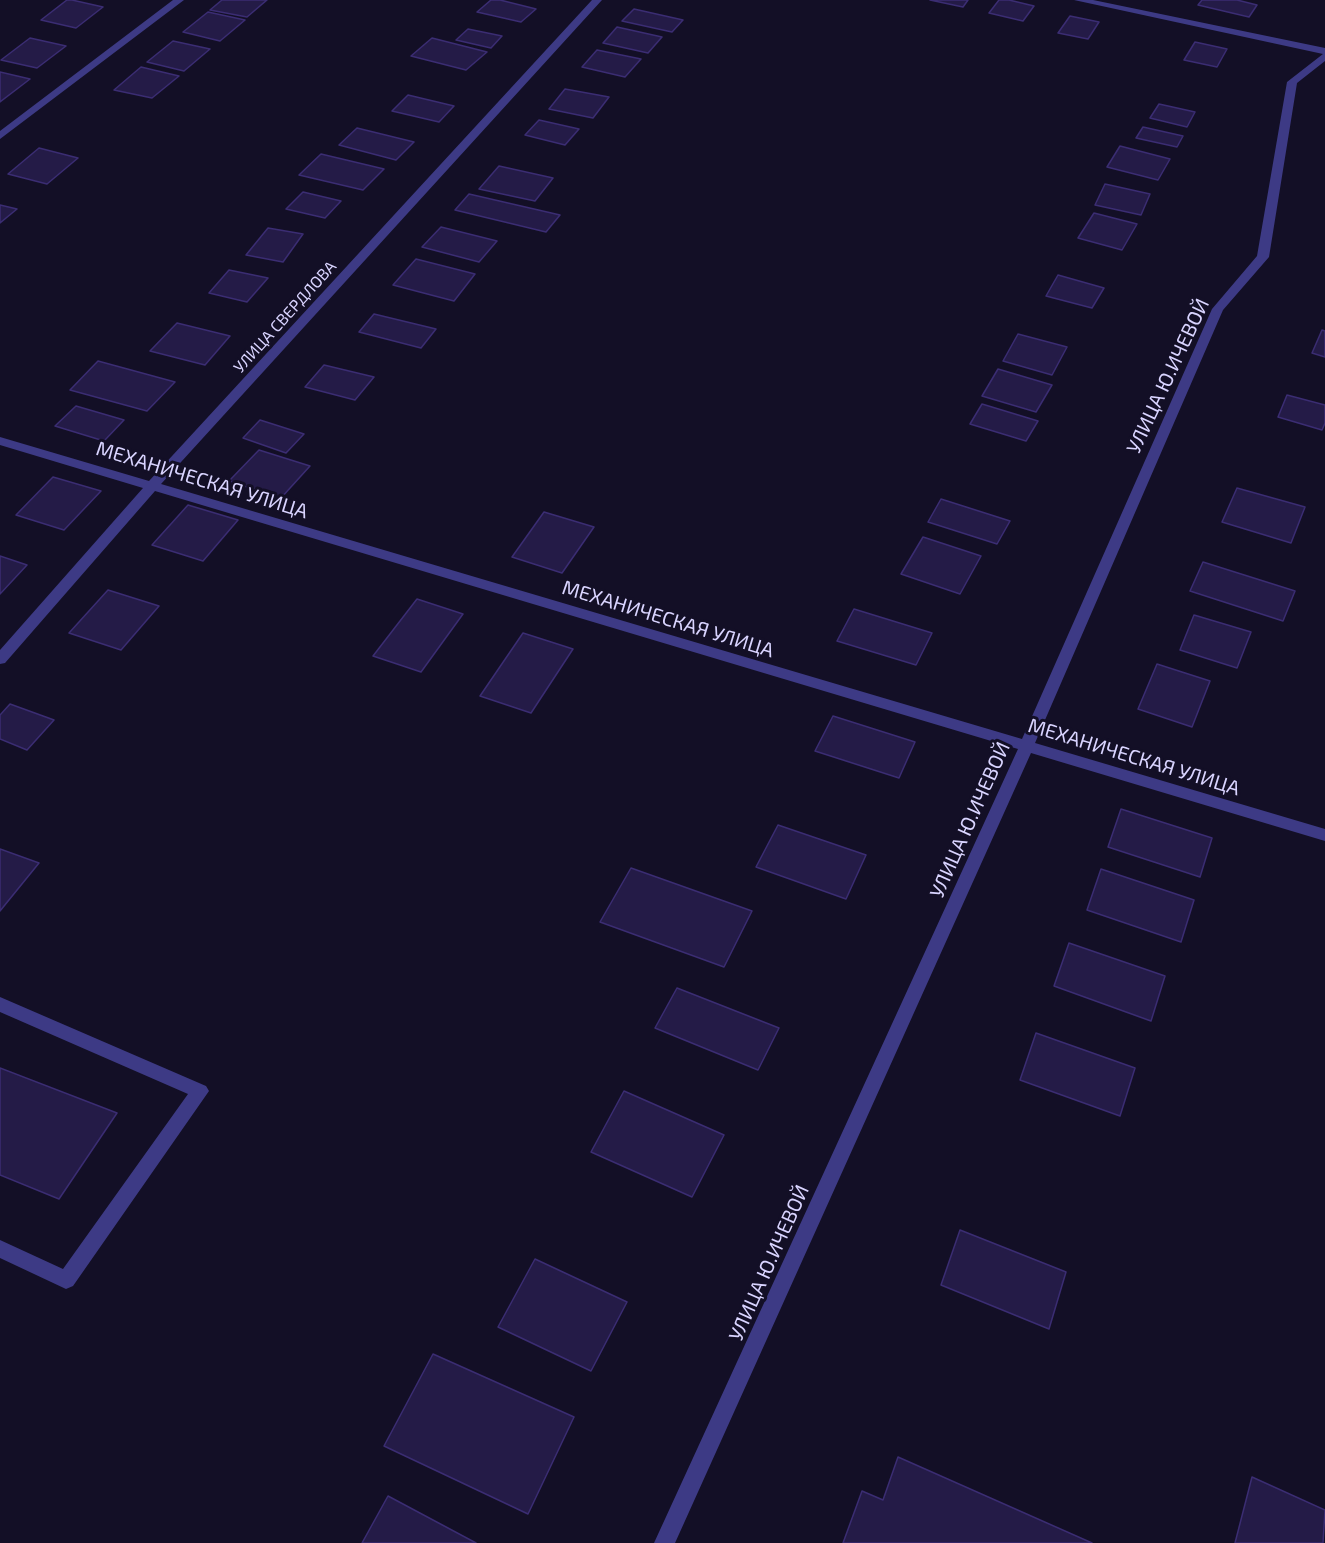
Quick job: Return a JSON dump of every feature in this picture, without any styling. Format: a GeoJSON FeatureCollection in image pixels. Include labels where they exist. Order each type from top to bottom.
{"type":"FeatureCollection","features":[{"type":"Feature","properties":{"kind":"street"},"geometry":{"type":"LineString","coordinates":[[0,136],[179,0]]}},
{"type":"Feature","properties":{"kind":"street","name":"УЛИЦА СВЕРДЛОВА"},"geometry":{"type":"LineString","coordinates":[[0,659],[152,486],[597,0]]}},
{"type":"Feature","properties":{"kind":"street"},"geometry":{"type":"LineString","coordinates":[[1079,0],[1325,51]]}},
{"type":"Feature","properties":{"kind":"street","name":"УЛИЦА Ю.ИЧЕВОЙ"},"geometry":{"type":"LineString","coordinates":[[664,1543],[1027,745],[1218,309],[1263,256],[1292,82],[1325,56]]}},
{"type":"Feature","properties":{"kind":"street","name":"МЕХАНИЧЕСКАЯ УЛИЦА"},"geometry":{"type":"LineString","coordinates":[[0,441],[1325,835]]}},
{"type":"Feature","properties":{"kind":"street"},"geometry":{"type":"LineString","coordinates":[[0,1004],[200,1091],[66,1280],[0,1249]]}},
{"type":"Feature","properties":{"kind":"building"},"geometry":{"type":"Polygon","coordinates":[[[67,0],[103,7],[76,28],[41,20],[67,0]]]}},
{"type":"Feature","properties":{"kind":"building"},"geometry":{"type":"Polygon","coordinates":[[[222,0],[267,0],[247,17],[210,10],[222,0]]]}},
{"type":"Feature","properties":{"kind":"building"},"geometry":{"type":"Polygon","coordinates":[[[491,0],[536,9],[521,22],[477,12],[491,0]]]}},
{"type":"Feature","properties":{"kind":"building"},"geometry":{"type":"Polygon","coordinates":[[[930,0],[968,0],[963,7],[930,0]]]}},
{"type":"Feature","properties":{"kind":"building"},"geometry":{"type":"Polygon","coordinates":[[[999,0],[1034,6],[1023,21],[989,13],[999,0]]]}},
{"type":"Feature","properties":{"kind":"building"},"geometry":{"type":"Polygon","coordinates":[[[1202,0],[1237,0],[1257,5],[1249,17],[1198,5],[1202,0]]]}},
{"type":"Feature","properties":{"kind":"building"},"geometry":{"type":"Polygon","coordinates":[[[634,9],[683,20],[672,32],[622,21],[634,9]]]}},
{"type":"Feature","properties":{"kind":"building"},"geometry":{"type":"Polygon","coordinates":[[[208,12],[245,20],[220,41],[183,32],[208,12]]]}},
{"type":"Feature","properties":{"kind":"building"},"geometry":{"type":"Polygon","coordinates":[[[1070,16],[1099,22],[1088,39],[1058,33],[1070,16]]]}},
{"type":"Feature","properties":{"kind":"building"},"geometry":{"type":"Polygon","coordinates":[[[617,27],[662,37],[648,53],[603,43],[617,27]]]}},
{"type":"Feature","properties":{"kind":"building"},"geometry":{"type":"Polygon","coordinates":[[[468,29],[502,36],[491,48],[456,40],[468,29]]]}},
{"type":"Feature","properties":{"kind":"building"},"geometry":{"type":"Polygon","coordinates":[[[30,38],[66,46],[37,68],[1,60],[30,38]]]}},
{"type":"Feature","properties":{"kind":"building"},"geometry":{"type":"Polygon","coordinates":[[[432,38],[487,52],[466,70],[411,56],[432,38]]]}},
{"type":"Feature","properties":{"kind":"building"},"geometry":{"type":"Polygon","coordinates":[[[173,41],[210,49],[184,71],[147,62],[173,41]]]}},
{"type":"Feature","properties":{"kind":"building"},"geometry":{"type":"Polygon","coordinates":[[[1195,42],[1227,49],[1217,67],[1184,60],[1195,42]]]}},
{"type":"Feature","properties":{"kind":"building"},"geometry":{"type":"Polygon","coordinates":[[[597,50],[641,59],[625,77],[582,67],[597,50]]]}},
{"type":"Feature","properties":{"kind":"building"},"geometry":{"type":"Polygon","coordinates":[[[141,67],[179,76],[152,98],[114,90],[141,67]]]}},
{"type":"Feature","properties":{"kind":"building"},"geometry":{"type":"Polygon","coordinates":[[[0,72],[30,79],[0,102],[0,72]]]}},
{"type":"Feature","properties":{"kind":"building"},"geometry":{"type":"Polygon","coordinates":[[[565,89],[609,97],[593,118],[549,109],[565,89]]]}},
{"type":"Feature","properties":{"kind":"building"},"geometry":{"type":"Polygon","coordinates":[[[408,95],[454,106],[439,122],[392,111],[408,95]]]}},
{"type":"Feature","properties":{"kind":"building"},"geometry":{"type":"Polygon","coordinates":[[[1159,104],[1195,112],[1187,127],[1150,118],[1159,104]]]}},
{"type":"Feature","properties":{"kind":"building"},"geometry":{"type":"Polygon","coordinates":[[[539,120],[579,129],[565,145],[525,135],[539,120]]]}},
{"type":"Feature","properties":{"kind":"building"},"geometry":{"type":"Polygon","coordinates":[[[1143,127],[1183,136],[1177,147],[1136,138],[1143,127]]]}},
{"type":"Feature","properties":{"kind":"building"},"geometry":{"type":"Polygon","coordinates":[[[357,128],[414,142],[396,160],[339,145],[357,128]]]}},
{"type":"Feature","properties":{"kind":"building"},"geometry":{"type":"Polygon","coordinates":[[[1120,146],[1170,159],[1158,180],[1107,167],[1120,146]]]}},
{"type":"Feature","properties":{"kind":"building"},"geometry":{"type":"Polygon","coordinates":[[[39,148],[78,158],[47,184],[8,174],[39,148]]]}},
{"type":"Feature","properties":{"kind":"building"},"geometry":{"type":"Polygon","coordinates":[[[321,154],[384,169],[363,190],[299,175],[321,154]]]}},
{"type":"Feature","properties":{"kind":"building"},"geometry":{"type":"Polygon","coordinates":[[[499,166],[553,178],[535,201],[479,189],[499,166]]]}},
{"type":"Feature","properties":{"kind":"building"},"geometry":{"type":"Polygon","coordinates":[[[1105,184],[1150,194],[1141,215],[1095,205],[1105,184]]]}},
{"type":"Feature","properties":{"kind":"building"},"geometry":{"type":"Polygon","coordinates":[[[303,192],[341,201],[325,218],[286,209],[303,192]]]}},
{"type":"Feature","properties":{"kind":"building"},"geometry":{"type":"Polygon","coordinates":[[[469,194],[560,215],[546,232],[455,210],[469,194]]]}},
{"type":"Feature","properties":{"kind":"building"},"geometry":{"type":"Polygon","coordinates":[[[0,205],[17,209],[0,223],[0,205]]]}},
{"type":"Feature","properties":{"kind":"building"},"geometry":{"type":"Polygon","coordinates":[[[1094,213],[1137,224],[1122,250],[1078,238],[1094,213]]]}},
{"type":"Feature","properties":{"kind":"building"},"geometry":{"type":"Polygon","coordinates":[[[441,227],[497,241],[479,262],[422,247],[441,227]]]}},
{"type":"Feature","properties":{"kind":"building"},"geometry":{"type":"Polygon","coordinates":[[[268,228],[303,234],[283,262],[246,255],[268,228]]]}},
{"type":"Feature","properties":{"kind":"building"},"geometry":{"type":"Polygon","coordinates":[[[416,259],[475,274],[454,301],[393,285],[416,259]]]}},
{"type":"Feature","properties":{"kind":"building"},"geometry":{"type":"Polygon","coordinates":[[[229,270],[268,278],[247,302],[209,293],[229,270]]]}},
{"type":"Feature","properties":{"kind":"building"},"geometry":{"type":"Polygon","coordinates":[[[1058,275],[1104,288],[1092,308],[1046,296],[1058,275]]]}},
{"type":"Feature","properties":{"kind":"building"},"geometry":{"type":"Polygon","coordinates":[[[374,314],[436,329],[421,348],[359,332],[374,314]]]}},
{"type":"Feature","properties":{"kind":"building"},"geometry":{"type":"Polygon","coordinates":[[[177,323],[230,336],[205,365],[150,351],[177,323]]]}},
{"type":"Feature","properties":{"kind":"building"},"geometry":{"type":"Polygon","coordinates":[[[1322,330],[1325,331],[1325,357],[1312,353],[1322,330]]]}},
{"type":"Feature","properties":{"kind":"building"},"geometry":{"type":"Polygon","coordinates":[[[1018,334],[1067,347],[1052,375],[1003,361],[1018,334]]]}},
{"type":"Feature","properties":{"kind":"building"},"geometry":{"type":"Polygon","coordinates":[[[98,361],[175,382],[147,411],[70,390],[98,361]]]}},
{"type":"Feature","properties":{"kind":"building"},"geometry":{"type":"Polygon","coordinates":[[[324,365],[374,377],[355,400],[305,387],[324,365]]]}},
{"type":"Feature","properties":{"kind":"building"},"geometry":{"type":"Polygon","coordinates":[[[998,369],[1052,385],[1036,412],[982,396],[998,369]]]}},
{"type":"Feature","properties":{"kind":"building"},"geometry":{"type":"Polygon","coordinates":[[[1287,395],[1325,405],[1325,423],[1322,430],[1278,417],[1287,395]]]}},
{"type":"Feature","properties":{"kind":"building"},"geometry":{"type":"Polygon","coordinates":[[[982,404],[1038,421],[1026,441],[970,424],[982,404]]]}},
{"type":"Feature","properties":{"kind":"building"},"geometry":{"type":"Polygon","coordinates":[[[76,406],[124,420],[104,441],[55,426],[76,406]]]}},
{"type":"Feature","properties":{"kind":"building"},"geometry":{"type":"Polygon","coordinates":[[[260,420],[304,434],[286,453],[243,438],[260,420]]]}},
{"type":"Feature","properties":{"kind":"building"},"geometry":{"type":"Polygon","coordinates":[[[259,450],[310,466],[281,498],[229,481],[259,450]]]}},
{"type":"Feature","properties":{"kind":"building"},"geometry":{"type":"Polygon","coordinates":[[[53,477],[101,491],[64,530],[16,515],[53,477]]]}},
{"type":"Feature","properties":{"kind":"building"},"geometry":{"type":"Polygon","coordinates":[[[1237,488],[1305,507],[1291,543],[1222,522],[1237,488]]]}},
{"type":"Feature","properties":{"kind":"building"},"geometry":{"type":"Polygon","coordinates":[[[941,499],[1010,521],[997,544],[928,522],[941,499]]]}},
{"type":"Feature","properties":{"kind":"building"},"geometry":{"type":"Polygon","coordinates":[[[188,505],[238,520],[203,561],[152,545],[188,505]]]}},
{"type":"Feature","properties":{"kind":"building"},"geometry":{"type":"Polygon","coordinates":[[[544,512],[594,527],[562,573],[512,557],[544,512]]]}},
{"type":"Feature","properties":{"kind":"building"},"geometry":{"type":"Polygon","coordinates":[[[923,537],[981,556],[960,594],[901,574],[923,537]]]}},
{"type":"Feature","properties":{"kind":"building"},"geometry":{"type":"Polygon","coordinates":[[[0,556],[27,565],[0,594],[0,556]]]}},
{"type":"Feature","properties":{"kind":"building"},"geometry":{"type":"Polygon","coordinates":[[[1203,562],[1295,591],[1283,621],[1190,591],[1203,562]]]}},
{"type":"Feature","properties":{"kind":"building"},"geometry":{"type":"Polygon","coordinates":[[[108,590],[159,606],[121,650],[69,633],[108,590]]]}},
{"type":"Feature","properties":{"kind":"building"},"geometry":{"type":"Polygon","coordinates":[[[417,599],[463,614],[421,672],[373,656],[417,599]]]}},
{"type":"Feature","properties":{"kind":"building"},"geometry":{"type":"Polygon","coordinates":[[[854,609],[932,633],[916,665],[837,641],[854,609]]]}},
{"type":"Feature","properties":{"kind":"building"},"geometry":{"type":"Polygon","coordinates":[[[1194,615],[1251,632],[1237,668],[1180,650],[1194,615]]]}},
{"type":"Feature","properties":{"kind":"building"},"geometry":{"type":"Polygon","coordinates":[[[523,633],[573,649],[531,713],[480,696],[523,633]]]}},
{"type":"Feature","properties":{"kind":"building"},"geometry":{"type":"Polygon","coordinates":[[[1157,664],[1210,681],[1192,727],[1138,709],[1157,664]]]}},
{"type":"Feature","properties":{"kind":"building"},"geometry":{"type":"Polygon","coordinates":[[[10,704],[54,720],[27,750],[0,739],[0,715],[10,704]]]}},
{"type":"Feature","properties":{"kind":"building"},"geometry":{"type":"Polygon","coordinates":[[[833,716],[915,742],[899,778],[815,751],[833,716]]]}},
{"type":"Feature","properties":{"kind":"building"},"geometry":{"type":"Polygon","coordinates":[[[1121,809],[1212,838],[1200,877],[1108,847],[1121,809]]]}},
{"type":"Feature","properties":{"kind":"building"},"geometry":{"type":"Polygon","coordinates":[[[778,825],[866,855],[846,899],[756,867],[778,825]]]}},
{"type":"Feature","properties":{"kind":"building"},"geometry":{"type":"Polygon","coordinates":[[[0,849],[39,863],[0,911],[0,849]]]}},
{"type":"Feature","properties":{"kind":"building"},"geometry":{"type":"Polygon","coordinates":[[[631,868],[752,911],[724,967],[600,922],[631,868]]]}},
{"type":"Feature","properties":{"kind":"building"},"geometry":{"type":"Polygon","coordinates":[[[1101,869],[1194,900],[1181,942],[1087,910],[1101,869]]]}},
{"type":"Feature","properties":{"kind":"building"},"geometry":{"type":"Polygon","coordinates":[[[1069,943],[1165,976],[1151,1021],[1054,986],[1069,943]]]}},
{"type":"Feature","properties":{"kind":"building"},"geometry":{"type":"Polygon","coordinates":[[[677,988],[779,1028],[758,1070],[655,1028],[677,988]]]}},
{"type":"Feature","properties":{"kind":"building"},"geometry":{"type":"Polygon","coordinates":[[[1036,1033],[1135,1068],[1120,1116],[1020,1080],[1036,1033]]]}},
{"type":"Feature","properties":{"kind":"building"},"geometry":{"type":"Polygon","coordinates":[[[0,1068],[117,1113],[59,1199],[0,1175],[0,1068]]]}},
{"type":"Feature","properties":{"kind":"building"},"geometry":{"type":"Polygon","coordinates":[[[624,1091],[724,1135],[692,1197],[591,1152],[624,1091]]]}},
{"type":"Feature","properties":{"kind":"building"},"geometry":{"type":"Polygon","coordinates":[[[960,1230],[1066,1272],[1049,1329],[941,1285],[960,1230]]]}},
{"type":"Feature","properties":{"kind":"building"},"geometry":{"type":"Polygon","coordinates":[[[535,1259],[627,1302],[591,1371],[498,1327],[535,1259]]]}},
{"type":"Feature","properties":{"kind":"building"},"geometry":{"type":"Polygon","coordinates":[[[433,1354],[574,1417],[528,1514],[384,1446],[433,1354]]]}},
{"type":"Feature","properties":{"kind":"building"},"geometry":{"type":"Polygon","coordinates":[[[898,1457],[1092,1543],[843,1543],[862,1491],[883,1500],[898,1457]]]}},
{"type":"Feature","properties":{"kind":"building"},"geometry":{"type":"Polygon","coordinates":[[[1252,1477],[1325,1510],[1323,1543],[1235,1543],[1252,1477]]]}},
{"type":"Feature","properties":{"kind":"building"},"geometry":{"type":"Polygon","coordinates":[[[388,1496],[476,1543],[362,1543],[388,1496]]]}}]}
